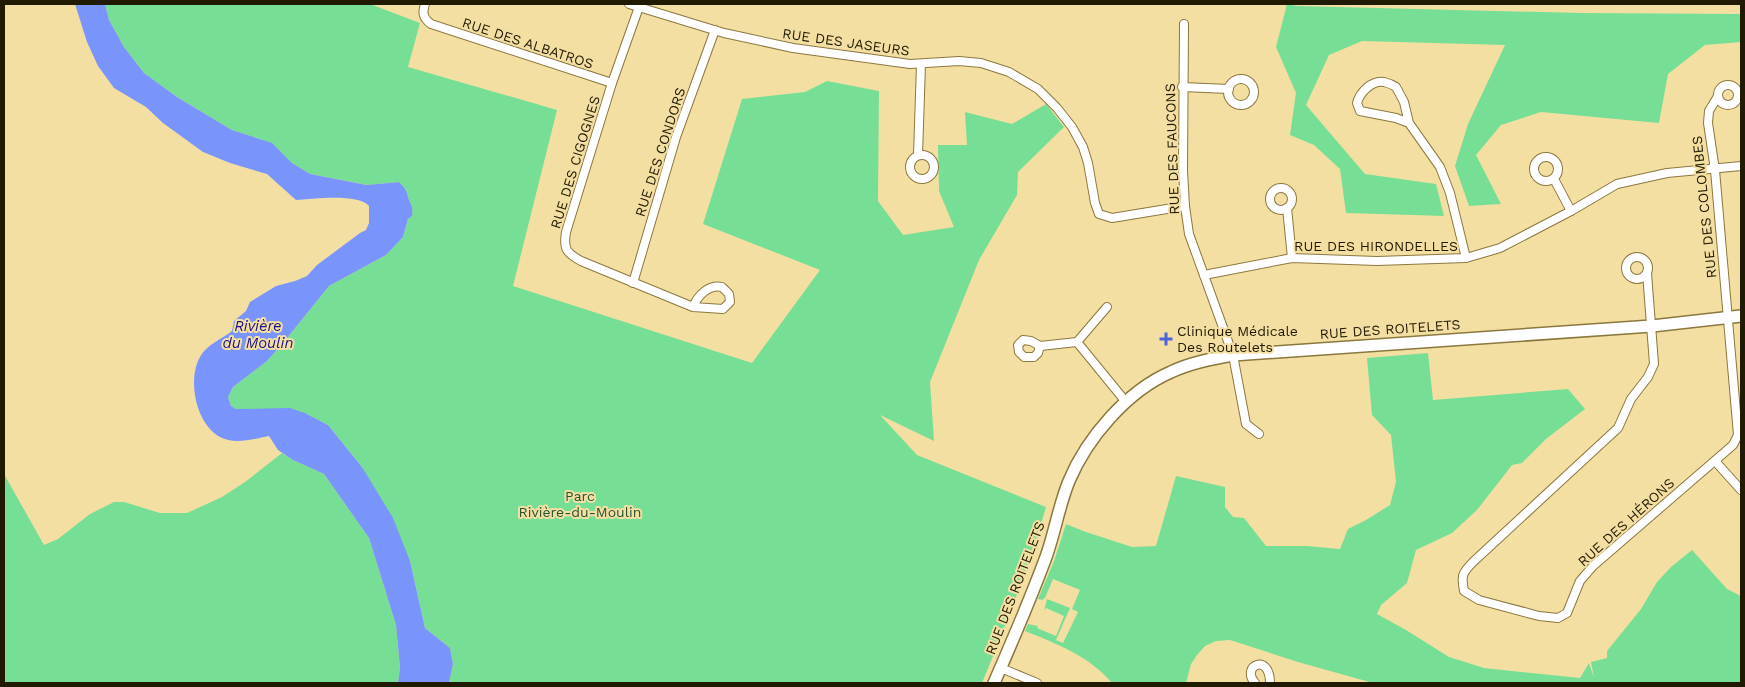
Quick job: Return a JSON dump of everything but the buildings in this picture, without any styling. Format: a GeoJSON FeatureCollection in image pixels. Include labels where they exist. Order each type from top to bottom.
{"type":"FeatureCollection","features":[{"type":"Feature","properties":{"kind":"street","name":"RUE DES ALBATROS"},"geometry":{"type":"LineString","coordinates":[[425,4],[422,12],[426,20],[431,24],[612,83]]}},
{"type":"Feature","properties":{"kind":"street","name":"RUE DES JASEURS"},"geometry":{"type":"LineString","coordinates":[[629,4],[715,30],[793,48],[910,64],[945,60],[982,63],[1009,72],[1038,89],[1072,127],[1084,147],[1095,203],[1099,214],[1112,218],[1185,206]]}},
{"type":"Feature","properties":{"kind":"street","name":"RUE DES CIGOGNES"},"geometry":{"type":"LineString","coordinates":[[639,7],[612,83],[566,232],[565,248],[569,254],[581,261],[693,307],[723,309],[730,302],[729,294],[722,287],[710,288],[699,296],[693,307]]}},
{"type":"Feature","properties":{"kind":"street","name":"RUE DES FAUCONS"},"geometry":{"type":"LineString","coordinates":[[1184,24],[1182,87],[1185,206],[1189,234],[1233,355],[1246,424],[1259,434]]}},
{"type":"Feature","properties":{"kind":"street","name":"RUE DES CONDORS"},"geometry":{"type":"LineString","coordinates":[[633,283],[676,137],[715,30]]}},
{"type":"Feature","properties":{"kind":"street"},"geometry":{"type":"LineString","coordinates":[[918,155],[921,64]]}},
{"type":"Feature","properties":{"kind":"street"},"geometry":{"type":"LineString","coordinates":[[1409,123],[1396,118],[1360,111],[1357,102],[1360,94],[1370,86],[1383,82],[1396,87],[1404,102],[1409,123],[1440,167],[1450,193],[1466,258]]}},
{"type":"Feature","properties":{"kind":"street"},"geometry":{"type":"LineString","coordinates":[[1182,87],[1229,89]]}},
{"type":"Feature","properties":{"kind":"street","name":"RUE DES COLOMBES"},"geometry":{"type":"LineString","coordinates":[[1718,96],[1709,111],[1708,123],[1715,170],[1727,318]]}},
{"type":"Feature","properties":{"kind":"street","name":"RUE DES HIRONDELLES"},"geometry":{"type":"LineString","coordinates":[[1204,275],[1292,258],[1377,261],[1466,258],[1500,248],[1571,211],[1616,184],[1667,173],[1715,170],[1741,166]]}},
{"type":"Feature","properties":{"kind":"street"},"geometry":{"type":"LineString","coordinates":[[1554,179],[1571,211]]}},
{"type":"Feature","properties":{"kind":"street"},"geometry":{"type":"LineString","coordinates":[[1288,208],[1292,258]]}},
{"type":"Feature","properties":{"kind":"street"},"geometry":{"type":"LineString","coordinates":[[1647,273],[1652,326]]}},
{"type":"Feature","properties":{"kind":"street"},"geometry":{"type":"LineString","coordinates":[[1040,346],[1077,342],[1107,307]]}},
{"type":"Feature","properties":{"kind":"street","name":"RUE DES ROITELETS"},"geometry":{"type":"LineString","coordinates":[[994,683],[1045,558],[1070,479],[1083,454],[1100,429],[1126,402],[1170,372],[1203,360],[1233,355],[1652,326],[1741,316]]}},
{"type":"Feature","properties":{"kind":"street","name":"RUE DES HÉRONS"},"geometry":{"type":"LineString","coordinates":[[1652,326],[1654,364],[1648,377],[1631,398],[1618,428],[1473,562],[1463,573],[1464,591],[1479,600],[1539,616],[1558,618],[1567,613],[1580,581],[1593,566],[1733,445],[1738,435],[1727,318]]}},
{"type":"Feature","properties":{"kind":"street"},"geometry":{"type":"LineString","coordinates":[[1077,342],[1126,402]]}},
{"type":"Feature","properties":{"kind":"street"},"geometry":{"type":"LineString","coordinates":[[1715,461],[1741,490]]}},
{"type":"Feature","properties":{"kind":"street"},"geometry":{"type":"LineString","coordinates":[[1255,683],[1251,677],[1251,671],[1259,665],[1264,666],[1268,670],[1270,683]]}},
{"type":"Feature","properties":{"kind":"street"},"geometry":{"type":"LineString","coordinates":[[1001,668],[1038,683]]}},
{"type":"Feature","properties":{"kind":"green space","name":"Parc Rivière-du-Moulin"},"geometry":{"type":"Polygon","coordinates":[[[105,4],[370,4],[420,23],[408,67],[557,110],[513,286],[752,363],[820,270],[703,224],[742,99],[805,92],[827,81],[879,91],[878,201],[903,235],[954,227],[939,191],[938,145],[967,145],[965,112],[1012,124],[1046,104],[1064,127],[1018,172],[1017,195],[979,260],[930,382],[934,441],[880,415],[917,455],[1046,507],[1017,596],[982,683],[449,683],[453,664],[450,648],[425,628],[410,561],[362,467],[328,425],[305,413],[236,409],[231,406],[228,397],[233,387],[267,361],[329,286],[386,255],[403,237],[408,219],[412,216],[412,207],[406,190],[399,182],[368,185],[310,174],[292,163],[271,143],[232,130],[177,97],[144,73],[124,47],[109,20],[105,4]]]}},
{"type":"Feature","properties":{"kind":"green space"},"geometry":{"type":"Polygon","coordinates":[[[1287,4],[1297,6],[1581,13],[1741,14],[1741,42],[1705,45],[1668,74],[1659,123],[1541,112],[1501,125],[1476,155],[1501,204],[1469,206],[1455,166],[1468,124],[1505,45],[1362,41],[1329,55],[1306,105],[1365,174],[1436,184],[1444,216],[1346,213],[1340,169],[1314,145],[1290,135],[1296,93],[1276,47],[1287,4]]]}},
{"type":"Feature","properties":{"kind":"green space"},"geometry":{"type":"Polygon","coordinates":[[[1428,353],[1433,400],[1568,389],[1585,409],[1546,439],[1522,463],[1512,465],[1477,510],[1452,533],[1416,550],[1407,583],[1381,605],[1377,614],[1449,657],[1484,668],[1580,678],[1589,663],[1594,678],[1591,662],[1607,658],[1607,651],[1641,609],[1657,582],[1671,567],[1692,550],[1727,589],[1741,596],[1741,683],[1373,683],[1230,640],[1216,641],[1205,646],[1191,664],[1186,683],[1112,683],[1083,658],[1061,646],[1025,631],[1028,624],[1038,626],[1037,628],[1056,636],[1064,616],[1046,608],[1044,611],[1047,599],[1070,608],[1056,640],[1063,643],[1078,612],[1072,609],[1080,590],[1053,579],[1045,598],[1042,600],[1038,599],[1054,561],[1066,524],[1132,547],[1156,546],[1176,476],[1225,487],[1225,507],[1233,517],[1244,518],[1266,546],[1307,546],[1340,549],[1348,529],[1390,505],[1396,482],[1391,435],[1372,415],[1367,358],[1428,353]]]}},
{"type":"Feature","properties":{"kind":"green space"},"geometry":{"type":"Polygon","coordinates":[[[282,453],[324,474],[369,538],[396,625],[400,669],[398,683],[4,683],[4,474],[44,545],[58,539],[90,514],[114,502],[124,502],[160,513],[187,513],[222,497],[245,482],[282,453]]]}},
{"type":"Feature","properties":{"kind":"water","name":"Rivière du Moulin"},"geometry":{"type":"Polygon","coordinates":[[[75,4],[105,4],[109,20],[124,47],[144,73],[177,97],[232,130],[272,143],[292,163],[310,174],[367,185],[399,182],[406,190],[412,207],[412,216],[408,219],[403,237],[386,255],[329,286],[267,361],[233,387],[228,397],[231,406],[236,409],[290,408],[305,413],[328,425],[362,467],[393,518],[410,561],[425,628],[450,648],[453,664],[449,683],[398,683],[400,668],[396,625],[369,538],[324,474],[293,460],[278,450],[269,436],[238,441],[231,441],[220,437],[205,422],[196,401],[194,377],[196,367],[203,353],[232,331],[234,321],[246,311],[250,302],[276,286],[307,276],[317,265],[366,230],[369,223],[369,206],[355,199],[346,198],[296,200],[267,174],[230,163],[203,152],[163,123],[146,107],[114,88],[98,66],[87,42],[75,4]]]}},
{"type":"Feature","properties":{"kind":"place","name":"Clinique Médicale Des Routelets"},"geometry":{"type":"Point","coordinates":[1166,339]}}]}
